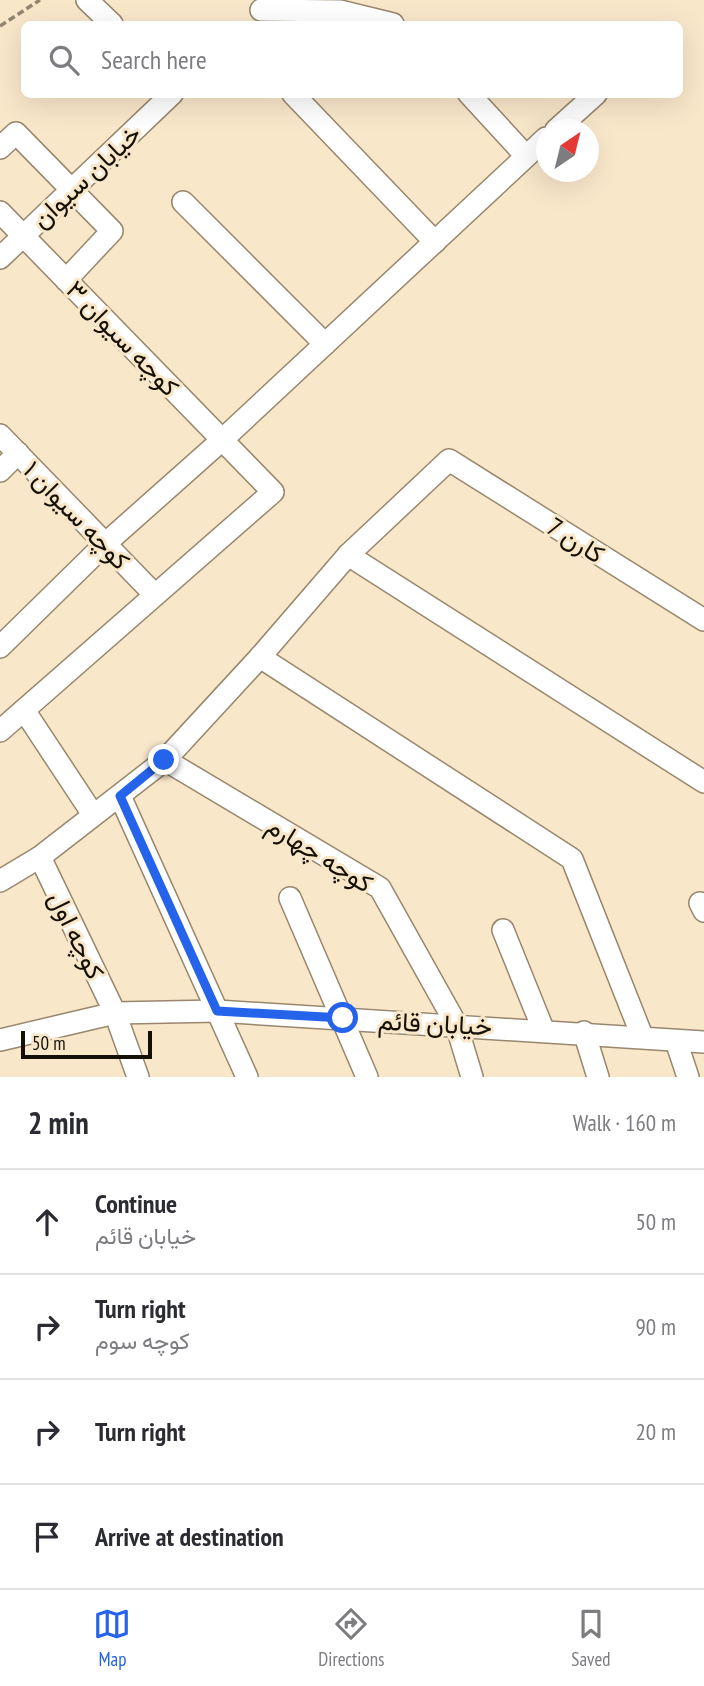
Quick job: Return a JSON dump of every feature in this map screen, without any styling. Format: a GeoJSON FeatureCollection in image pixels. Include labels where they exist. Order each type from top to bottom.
{"type":"FeatureCollection","features":[{"type":"Feature","properties":{"kind":"street"},"geometry":{"type":"LineString","coordinates":[[88,0],[108,21]]}},
{"type":"Feature","properties":{"kind":"street"},"geometry":{"type":"LineString","coordinates":[[260,11],[340,10],[382,21]]}},
{"type":"Feature","properties":{"kind":"street","name":"خیابان سیوان"},"geometry":{"type":"LineString","coordinates":[[0,258],[168,98]]}},
{"type":"Feature","properties":{"kind":"street"},"geometry":{"type":"LineString","coordinates":[[297,98],[435,242]]}},
{"type":"Feature","properties":{"kind":"street"},"geometry":{"type":"LineString","coordinates":[[473,98],[526,156]]}},
{"type":"Feature","properties":{"kind":"street"},"geometry":{"type":"LineString","coordinates":[[568,119],[592,98]]}},
{"type":"Feature","properties":{"kind":"street"},"geometry":{"type":"LineString","coordinates":[[0,148],[16,133],[112,231],[66,280]]}},
{"type":"Feature","properties":{"kind":"street"},"geometry":{"type":"LineString","coordinates":[[0,648],[105,544],[222,440],[536,147]]}},
{"type":"Feature","properties":{"kind":"street"},"geometry":{"type":"LineString","coordinates":[[183,202],[325,344]]}},
{"type":"Feature","properties":{"kind":"street","name":"کوچه سیوان ۳"},"geometry":{"type":"LineString","coordinates":[[0,212],[273,492],[155,595]]}},
{"type":"Feature","properties":{"kind":"street","name":"کوچه سیوان ۱"},"geometry":{"type":"LineString","coordinates":[[0,435],[155,595]]}},
{"type":"Feature","properties":{"kind":"street"},"geometry":{"type":"LineString","coordinates":[[0,471],[18,453]]}},
{"type":"Feature","properties":{"kind":"street","name":"کارن 7"},"geometry":{"type":"LineString","coordinates":[[348,555],[449,460],[704,620]]}},
{"type":"Feature","properties":{"kind":"street"},"geometry":{"type":"LineString","coordinates":[[0,881],[40,857],[92,813],[120,796],[164,760],[260,657],[348,555],[704,782]]}},
{"type":"Feature","properties":{"kind":"street"},"geometry":{"type":"LineString","coordinates":[[0,731],[155,595]]}},
{"type":"Feature","properties":{"kind":"street"},"geometry":{"type":"LineString","coordinates":[[260,657],[572,859],[642,1036]]}},
{"type":"Feature","properties":{"kind":"street"},"geometry":{"type":"LineString","coordinates":[[24,710],[92,813]]}},
{"type":"Feature","properties":{"kind":"street","name":"کوچه چهارم"},"geometry":{"type":"LineString","coordinates":[[164,760],[380,888],[456,1024],[472,1077]]}},
{"type":"Feature","properties":{"kind":"street"},"geometry":{"type":"LineString","coordinates":[[120,796],[247,1077]]}},
{"type":"Feature","properties":{"kind":"street","name":"کوچه اول"},"geometry":{"type":"LineString","coordinates":[[40,857],[115,1013],[138,1077]]}},
{"type":"Feature","properties":{"kind":"street"},"geometry":{"type":"LineString","coordinates":[[290,898],[367,1077]]}},
{"type":"Feature","properties":{"kind":"street"},"geometry":{"type":"LineString","coordinates":[[503,930],[543,1029]]}},
{"type":"Feature","properties":{"kind":"street","name":"خیابان قائم"},"geometry":{"type":"LineString","coordinates":[[0,1040],[115,1013],[217,1011],[543,1029],[704,1042]]}},
{"type":"Feature","properties":{"kind":"street"},"geometry":{"type":"LineString","coordinates":[[584,1032],[598,1077]]}},
{"type":"Feature","properties":{"kind":"street"},"geometry":{"type":"LineString","coordinates":[[676,1041],[688,1077]]}},
{"type":"Feature","properties":{"kind":"path"},"geometry":{"type":"LineString","coordinates":[[0,26],[40,0]]}},
{"type":"Feature","properties":{"kind":"route"},"geometry":{"type":"LineString","coordinates":[[164,760],[120,796],[217,1011],[343,1018]]}}]}
